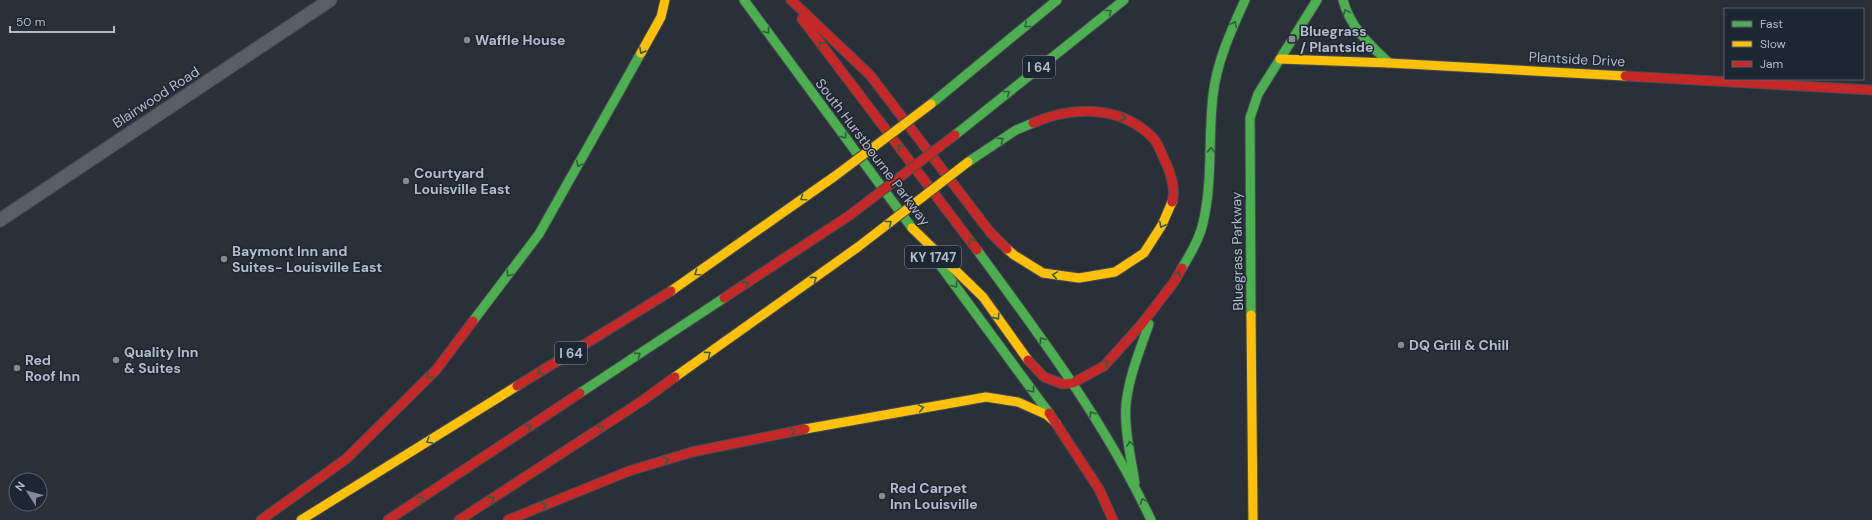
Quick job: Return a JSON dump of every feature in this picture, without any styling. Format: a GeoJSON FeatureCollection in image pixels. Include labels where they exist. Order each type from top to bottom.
{"type":"FeatureCollection","features":[{"type":"Feature","properties":{"kind":"main road","name":"South Hurstbourne Parkway"},"geometry":{"type":"LineString","coordinates":[[744,0],[1056,423],[1099,489],[1113,520]]}},
{"type":"Feature","properties":{"kind":"main road","name":"South Hurstbourne Parkway"},"geometry":{"type":"LineString","coordinates":[[787,0],[941,200],[1073,383],[1135,483],[1151,520]]}},
{"type":"Feature","properties":{"kind":"main road"},"geometry":{"type":"LineString","coordinates":[[459,520],[642,401],[858,247],[968,162],[1016,130],[1048,116],[1092,110],[1127,119],[1154,139],[1168,167],[1174,196],[1162,225],[1144,253],[1115,272],[1079,278],[1043,273],[1014,255],[990,232],[870,75],[791,0]]}},
{"type":"Feature","properties":{"kind":"main road","name":"I 64"},"geometry":{"type":"LineString","coordinates":[[301,520],[664,295],[836,176],[931,104],[1057,0]]}},
{"type":"Feature","properties":{"kind":"main road","name":"I 64"},"geometry":{"type":"LineString","coordinates":[[388,520],[850,215],[955,135],[1124,0]]}},
{"type":"Feature","properties":{"kind":"main road"},"geometry":{"type":"LineString","coordinates":[[912,228],[983,297],[1030,363],[1044,377],[1063,384],[1073,383],[1104,366],[1156,306],[1174,282],[1203,226],[1210,180],[1213,97],[1216,77],[1226,42],[1245,0]]}},
{"type":"Feature","properties":{"kind":"main road","name":"Bluegrass Parkway"},"geometry":{"type":"LineString","coordinates":[[1254,520],[1251,445],[1252,304],[1249,131],[1254,102],[1317,0]]}},
{"type":"Feature","properties":{"kind":"main road"},"geometry":{"type":"LineString","coordinates":[[1343,0],[1345,11],[1356,31],[1389,63]]}},
{"type":"Feature","properties":{"kind":"main road"},"geometry":{"type":"LineString","coordinates":[[261,520],[346,459],[436,370],[540,234],[669,3]]}},
{"type":"Feature","properties":{"kind":"main road","name":"Plantside Drive"},"geometry":{"type":"LineString","coordinates":[[1280,59],[1389,63],[1872,90]]}},
{"type":"Feature","properties":{"kind":"main road"},"geometry":{"type":"LineString","coordinates":[[1135,483],[1126,416],[1129,389],[1137,356],[1156,306]]}},
{"type":"Feature","properties":{"kind":"main road"},"geometry":{"type":"LineString","coordinates":[[508,520],[629,471],[692,452],[856,419],[986,397],[1018,402],[1047,415],[1056,423]]}},
{"type":"Feature","properties":{"kind":"street","name":"Blairwood Road"},"geometry":{"type":"LineString","coordinates":[[0,220],[330,0]]}},
{"type":"Feature","properties":{"kind":"traffic: fast"},"geometry":{"type":"LineString","coordinates":[[744,0],[912,228]]}},
{"type":"Feature","properties":{"kind":"traffic: fast"},"geometry":{"type":"LineString","coordinates":[[931,104],[1057,0]]}},
{"type":"Feature","properties":{"kind":"traffic: fast"},"geometry":{"type":"LineString","coordinates":[[955,135],[1124,0]]}},
{"type":"Feature","properties":{"kind":"traffic: fast"},"geometry":{"type":"LineString","coordinates":[[1182,268],[1200,235],[1206,207],[1215,82],[1221,58],[1245,0]]}},
{"type":"Feature","properties":{"kind":"traffic: fast"},"geometry":{"type":"LineString","coordinates":[[1251,315],[1250,118],[1258,94],[1317,0]]}},
{"type":"Feature","properties":{"kind":"traffic: fast"},"geometry":{"type":"LineString","coordinates":[[1343,0],[1346,10],[1355,27],[1389,63]]}},
{"type":"Feature","properties":{"kind":"traffic: fast"},"geometry":{"type":"LineString","coordinates":[[473,321],[539,234],[641,53]]}},
{"type":"Feature","properties":{"kind":"traffic: fast"},"geometry":{"type":"LineString","coordinates":[[968,162],[1016,130],[1033,123]]}},
{"type":"Feature","properties":{"kind":"traffic: fast"},"geometry":{"type":"LineString","coordinates":[[977,250],[1025,315],[1093,414],[1133,484],[1151,520]]}},
{"type":"Feature","properties":{"kind":"traffic: fast"},"geometry":{"type":"LineString","coordinates":[[937,261],[1049,413]]}},
{"type":"Feature","properties":{"kind":"traffic: fast"},"geometry":{"type":"LineString","coordinates":[[580,393],[724,298]]}},
{"type":"Feature","properties":{"kind":"traffic: fast"},"geometry":{"type":"LineString","coordinates":[[1135,483],[1127,434],[1126,404],[1132,373],[1149,324]]}},
{"type":"Feature","properties":{"kind":"traffic: slow"},"geometry":{"type":"LineString","coordinates":[[641,53],[661,17],[665,0]]}},
{"type":"Feature","properties":{"kind":"traffic: slow"},"geometry":{"type":"LineString","coordinates":[[1280,59],[1389,63],[1625,76]]}},
{"type":"Feature","properties":{"kind":"traffic: slow"},"geometry":{"type":"LineString","coordinates":[[835,176],[931,104]]}},
{"type":"Feature","properties":{"kind":"traffic: slow"},"geometry":{"type":"LineString","coordinates":[[858,247],[968,162]]}},
{"type":"Feature","properties":{"kind":"traffic: slow"},"geometry":{"type":"LineString","coordinates":[[671,291],[835,176]]}},
{"type":"Feature","properties":{"kind":"traffic: slow"},"geometry":{"type":"LineString","coordinates":[[1007,249],[1043,273],[1079,278],[1115,272],[1144,253],[1162,225],[1172,202]]}},
{"type":"Feature","properties":{"kind":"traffic: slow"},"geometry":{"type":"LineString","coordinates":[[912,228],[983,297],[1028,360]]}},
{"type":"Feature","properties":{"kind":"traffic: slow"},"geometry":{"type":"LineString","coordinates":[[675,377],[858,247]]}},
{"type":"Feature","properties":{"kind":"traffic: slow"},"geometry":{"type":"LineString","coordinates":[[1251,315],[1253,520]]}},
{"type":"Feature","properties":{"kind":"traffic: slow"},"geometry":{"type":"LineString","coordinates":[[301,520],[517,386]]}},
{"type":"Feature","properties":{"kind":"traffic: slow"},"geometry":{"type":"LineString","coordinates":[[805,429],[986,397],[1018,402],[1047,415],[1056,423]]}},
{"type":"Feature","properties":{"kind":"traffic: jam"},"geometry":{"type":"LineString","coordinates":[[791,0],[870,75],[990,232],[1007,249]]}},
{"type":"Feature","properties":{"kind":"traffic: jam"},"geometry":{"type":"LineString","coordinates":[[802,19],[977,250]]}},
{"type":"Feature","properties":{"kind":"traffic: jam"},"geometry":{"type":"LineString","coordinates":[[1625,76],[1872,90]]}},
{"type":"Feature","properties":{"kind":"traffic: jam"},"geometry":{"type":"LineString","coordinates":[[1033,123],[1048,117],[1080,112],[1112,114],[1126,119],[1140,127],[1153,138],[1159,147],[1171,177],[1173,188],[1172,202]]}},
{"type":"Feature","properties":{"kind":"traffic: jam"},"geometry":{"type":"LineString","coordinates":[[850,215],[955,135]]}},
{"type":"Feature","properties":{"kind":"traffic: jam"},"geometry":{"type":"LineString","coordinates":[[724,298],[850,215]]}},
{"type":"Feature","properties":{"kind":"traffic: jam"},"geometry":{"type":"LineString","coordinates":[[1028,360],[1044,377],[1063,384],[1073,383],[1104,366],[1141,325],[1174,282],[1182,268]]}},
{"type":"Feature","properties":{"kind":"traffic: jam"},"geometry":{"type":"LineString","coordinates":[[517,386],[671,291]]}},
{"type":"Feature","properties":{"kind":"traffic: jam"},"geometry":{"type":"LineString","coordinates":[[261,520],[346,459],[436,370],[473,321]]}},
{"type":"Feature","properties":{"kind":"traffic: jam"},"geometry":{"type":"LineString","coordinates":[[459,520],[642,401],[675,377]]}},
{"type":"Feature","properties":{"kind":"traffic: jam"},"geometry":{"type":"LineString","coordinates":[[388,520],[580,393]]}},
{"type":"Feature","properties":{"kind":"traffic: jam"},"geometry":{"type":"LineString","coordinates":[[1049,413],[1099,489],[1113,520]]}},
{"type":"Feature","properties":{"kind":"traffic: jam"},"geometry":{"type":"LineString","coordinates":[[508,520],[629,471],[692,452],[805,429]]}},
{"type":"Feature","properties":{"kind":"place","name":"Bluegrass / Plantside"},"geometry":{"type":"Point","coordinates":[1292,39]}},
{"type":"Feature","properties":{"kind":"place","name":"Waffle House"},"geometry":{"type":"Point","coordinates":[467,40]}},
{"type":"Feature","properties":{"kind":"place","name":"Courtyard Louisville East"},"geometry":{"type":"Point","coordinates":[406,181]}},
{"type":"Feature","properties":{"kind":"place","name":"Baymont Inn and Suites- Louisville East"},"geometry":{"type":"Point","coordinates":[224,259]}},
{"type":"Feature","properties":{"kind":"place","name":"DQ Grill & Chill"},"geometry":{"type":"Point","coordinates":[1401,345]}},
{"type":"Feature","properties":{"kind":"place","name":"Quality Inn & Suites"},"geometry":{"type":"Point","coordinates":[116,360]}},
{"type":"Feature","properties":{"kind":"place","name":"Red Roof Inn"},"geometry":{"type":"Point","coordinates":[17,368]}},
{"type":"Feature","properties":{"kind":"place","name":"Red Carpet Inn Louisville"},"geometry":{"type":"Point","coordinates":[882,496]}}]}
